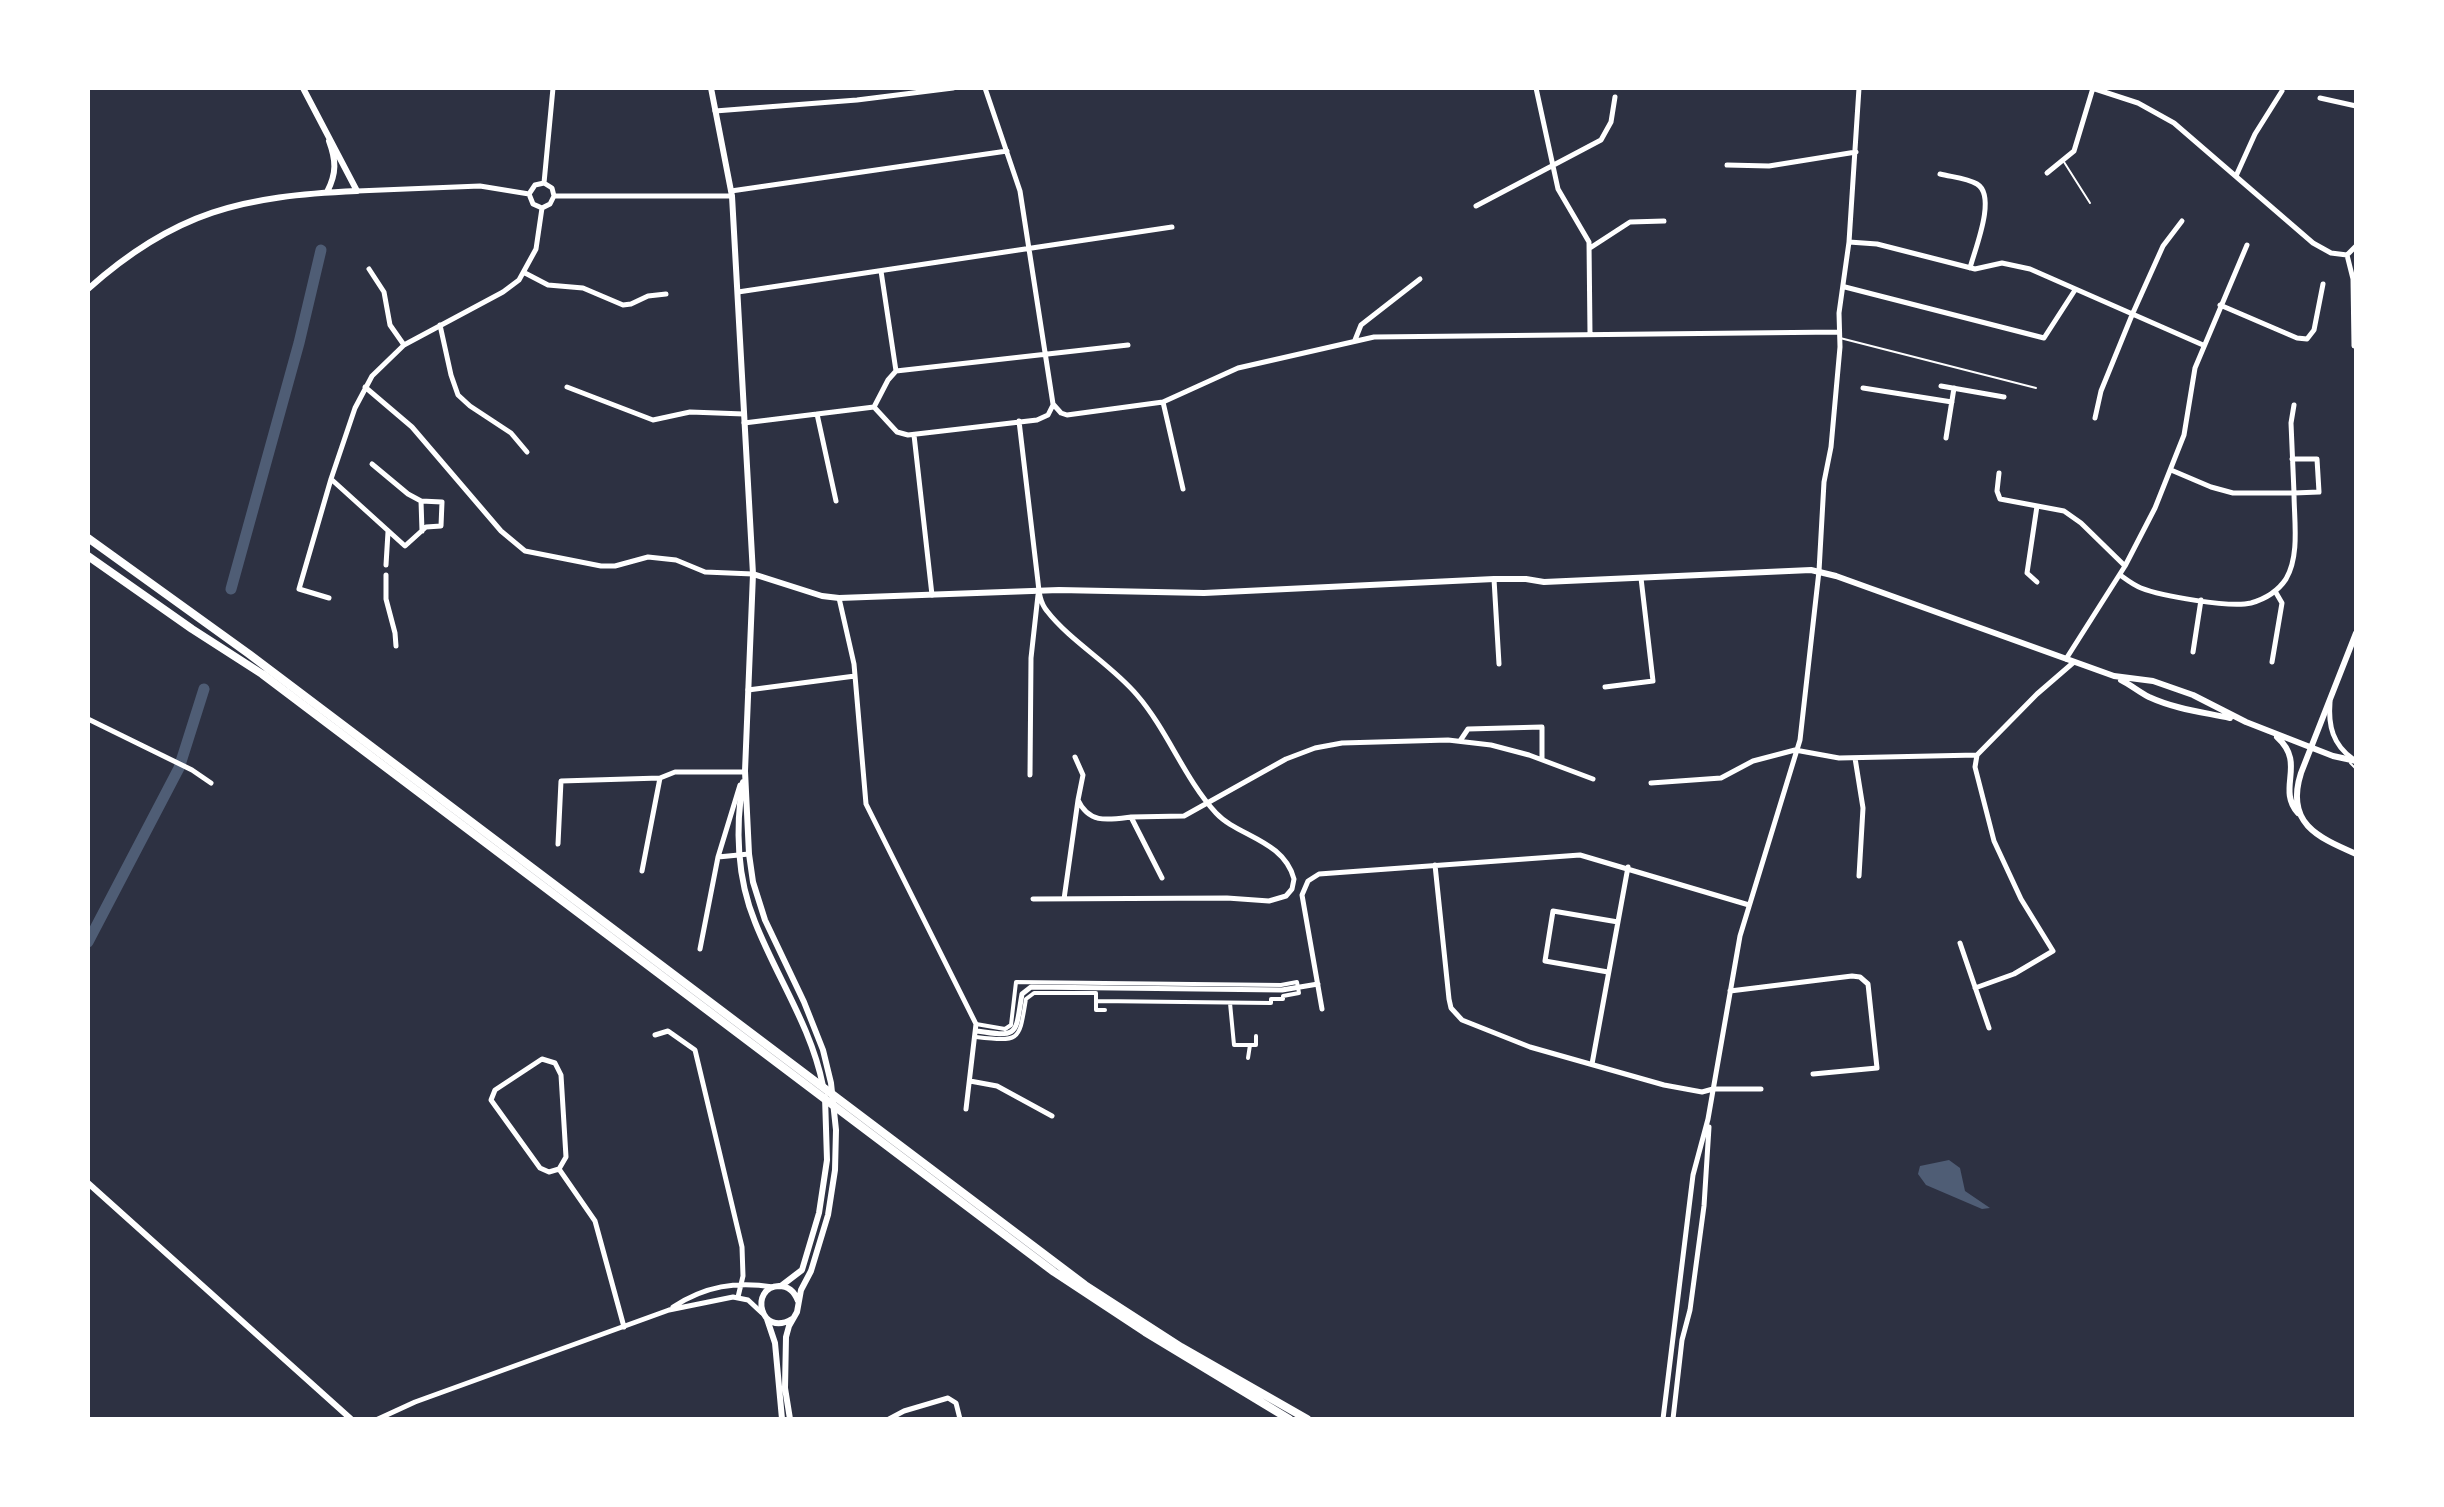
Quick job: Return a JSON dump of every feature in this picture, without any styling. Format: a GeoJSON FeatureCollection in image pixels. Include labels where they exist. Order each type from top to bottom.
{"type":"FeatureCollection","features":[{"type":"Feature","properties":{"kind":"highway"},"geometry":{"type":"LineString","coordinates":[[88,538],[249,654],[1085,1285],[1181,1347],[1307,1419]]}},
{"type":"Feature","properties":{"kind":"highway"},"geometry":{"type":"LineString","coordinates":[[88,556],[262,674],[1054,1272],[1145,1332],[1289,1419]]}},
{"type":"Feature","properties":{"kind":"street"},"geometry":{"type":"LineString","coordinates":[[303,88],[357,191]]}},
{"type":"Feature","properties":{"kind":"street"},"geometry":{"type":"LineString","coordinates":[[544,183],[553,88]]}},
{"type":"Feature","properties":{"kind":"street"},"geometry":{"type":"LineString","coordinates":[[711,88],[731,194],[753,574],[745,771],[749,854],[760,907],[816,1029],[831,1083],[836,1142],[834,1183],[828,1215],[786,1342],[785,1388],[790,1419]]}},
{"type":"Feature","properties":{"kind":"street"},"geometry":{"type":"LineString","coordinates":[[715,111],[857,100],[953,88]]}},
{"type":"Feature","properties":{"kind":"street"},"geometry":{"type":"LineString","coordinates":[[985,88],[1020,191],[1053,404],[1067,415],[1163,402],[1238,368],[1355,340],[1390,336],[1839,335]]}},
{"type":"Feature","properties":{"kind":"street"},"geometry":{"type":"LineString","coordinates":[[1536,88],[1558,189],[1583,228],[1590,248],[1590,334]]}},
{"type":"Feature","properties":{"kind":"street"},"geometry":{"type":"LineString","coordinates":[[1663,1419],[1689,1199],[1710,1106],[1730,991],[1749,905],[1798,751],[1819,571],[1824,482],[1831,447],[1839,313],[1849,242],[1859,88]]}},
{"type":"Feature","properties":{"kind":"street"},"geometry":{"type":"LineString","coordinates":[[2047,173],[2074,151],[2093,88],[2127,98],[2167,118],[2323,250],[2347,255],[2356,246]]}},
{"type":"Feature","properties":{"kind":"street"},"geometry":{"type":"LineString","coordinates":[[2236,176],[2255,134],[2282,91]]}},
{"type":"Feature","properties":{"kind":"street"},"geometry":{"type":"LineString","coordinates":[[1476,206],[1601,140],[1611,122],[1615,97]]}},
{"type":"Feature","properties":{"kind":"street"},"geometry":{"type":"LineString","coordinates":[[2320,98],[2356,106]]}},
{"type":"Feature","properties":{"kind":"street"},"geometry":{"type":"LineString","coordinates":[[326,134],[336,161],[333,181],[327,192]]}},
{"type":"Feature","properties":{"kind":"street"},"geometry":{"type":"LineString","coordinates":[[554,196],[731,194],[1007,151]]}},
{"type":"Feature","properties":{"kind":"street"},"geometry":{"type":"LineString","coordinates":[[1727,165],[1769,166],[1856,152]]}},
{"type":"Feature","properties":{"kind":"street"},"geometry":{"type":"LineString","coordinates":[[1940,174],[1979,185],[1986,194],[1986,208],[1970,268]]}},
{"type":"Feature","properties":{"kind":"street"},"geometry":{"type":"LineString","coordinates":[[529,194],[535,185],[544,183],[550,186],[554,196],[550,204],[542,208]]}},
{"type":"Feature","properties":{"kind":"street"},"geometry":{"type":"LineString","coordinates":[[88,291],[104,275],[158,235],[215,210],[275,196],[480,186],[529,194]]}},
{"type":"Feature","properties":{"kind":"street"},"geometry":{"type":"LineString","coordinates":[[529,194],[533,204],[542,208]]}},
{"type":"Feature","properties":{"kind":"street"},"geometry":{"type":"LineString","coordinates":[[329,598],[299,589],[315,527],[365,387],[379,367],[404,345],[503,292],[525,273],[537,244],[542,208]]}},
{"type":"Feature","properties":{"kind":"street"},"geometry":{"type":"LineString","coordinates":[[1590,248],[1630,222],[1664,221]]}},
{"type":"Feature","properties":{"kind":"street"},"geometry":{"type":"LineString","coordinates":[[2095,418],[2101,391],[2132,315],[2163,246],[2182,221]]}},
{"type":"Feature","properties":{"kind":"street"},"geometry":{"type":"LineString","coordinates":[[738,292],[1172,227]]}},
{"type":"Feature","properties":{"kind":"street"},"geometry":{"type":"LineString","coordinates":[[1849,242],[1877,244],[1970,268],[2007,263],[2037,272],[2203,345]]}},
{"type":"Feature","properties":{"kind":"street"},"geometry":{"type":"LineString","coordinates":[[1975,988],[2014,974],[2053,951],[2025,905],[1994,841],[1975,767],[1977,755],[2070,660],[2125,566],[2171,470],[2184,435],[2192,378],[2203,345],[2247,245]]}},
{"type":"Feature","properties":{"kind":"street"},"geometry":{"type":"LineString","coordinates":[[2347,255],[2353,279],[2354,346]]}},
{"type":"Feature","properties":{"kind":"street"},"geometry":{"type":"LineString","coordinates":[[369,269],[384,292],[390,325],[404,345]]}},
{"type":"Feature","properties":{"kind":"street"},"geometry":{"type":"LineString","coordinates":[[881,271],[896,371]]}},
{"type":"Feature","properties":{"kind":"street"},"geometry":{"type":"LineString","coordinates":[[525,273],[548,285],[583,288],[623,305],[648,296],[666,294]]}},
{"type":"Feature","properties":{"kind":"street"},"geometry":{"type":"LineString","coordinates":[[1355,340],[1361,325],[1420,279]]}},
{"type":"Feature","properties":{"kind":"street"},"geometry":{"type":"LineString","coordinates":[[2220,305],[2297,338],[2307,339],[2314,330],[2323,284]]}},
{"type":"Feature","properties":{"kind":"street"},"geometry":{"type":"LineString","coordinates":[[1845,287],[2044,338],[2075,290]]}},
{"type":"Feature","properties":{"kind":"street"},"geometry":{"type":"LineString","coordinates":[[440,325],[458,395],[511,433],[527,452]]}},
{"type":"Feature","properties":{"kind":"street"},"geometry":{"type":"LineString","coordinates":[[874,407],[896,371],[1128,345]]}},
{"type":"Feature","properties":{"kind":"street"},"geometry":{"type":"LineString","coordinates":[[1941,386],[2004,397]]}},
{"type":"Feature","properties":{"kind":"street"},"geometry":{"type":"LineString","coordinates":[[365,387],[412,427],[501,531],[525,551],[601,566],[615,566],[648,557],[676,560],[705,572],[753,574],[822,596],[839,598],[1039,590],[1204,593],[1494,579],[1542,582],[1753,574],[1780,570],[1819,571],[2114,676],[2145,695],[2181,708],[2246,722]]}},
{"type":"Feature","properties":{"kind":"street"},"geometry":{"type":"LineString","coordinates":[[567,387],[653,420],[690,412],[744,414]]}},
{"type":"Feature","properties":{"kind":"street"},"geometry":{"type":"LineString","coordinates":[[1863,388],[1952,402]]}},
{"type":"Feature","properties":{"kind":"street"},"geometry":{"type":"LineString","coordinates":[[1946,438],[1954,388]]}},
{"type":"Feature","properties":{"kind":"street"},"geometry":{"type":"LineString","coordinates":[[1163,402],[1183,489]]}},
{"type":"Feature","properties":{"kind":"street"},"geometry":{"type":"LineString","coordinates":[[874,407],[897,432],[914,435],[1044,418],[1053,404]]}},
{"type":"Feature","properties":{"kind":"street"},"geometry":{"type":"LineString","coordinates":[[2120,575],[2142,589],[2240,605],[2264,598],[2275,591],[2290,568],[2294,541],[2291,423],[2294,405]]}},
{"type":"Feature","properties":{"kind":"street"},"geometry":{"type":"LineString","coordinates":[[744,423],[874,407]]}},
{"type":"Feature","properties":{"kind":"street"},"geometry":{"type":"LineString","coordinates":[[817,414],[836,501]]}},
{"type":"Feature","properties":{"kind":"street"},"geometry":{"type":"LineString","coordinates":[[1019,421],[1039,590],[1047,612],[1141,700],[1208,804],[1223,820],[1255,836],[1281,858],[1293,874],[1292,889],[1281,898],[1269,901],[1227,898],[1033,899]]}},
{"type":"Feature","properties":{"kind":"street"},"geometry":{"type":"LineString","coordinates":[[914,435],[932,595]]}},
{"type":"Feature","properties":{"kind":"street"},"geometry":{"type":"LineString","coordinates":[[2171,470],[2233,493],[2319,492],[2317,459],[2292,459]]}},
{"type":"Feature","properties":{"kind":"street"},"geometry":{"type":"LineString","coordinates":[[331,479],[405,546],[426,527],[441,526],[442,502],[421,501],[408,494],[372,464]]}},
{"type":"Feature","properties":{"kind":"street"},"geometry":{"type":"LineString","coordinates":[[1999,473],[1997,491],[2000,499],[2072,515],[2125,566]]}},
{"type":"Feature","properties":{"kind":"street"},"geometry":{"type":"LineString","coordinates":[[421,501],[422,531]]}},
{"type":"Feature","properties":{"kind":"street"},"geometry":{"type":"LineString","coordinates":[[2037,506],[2027,573],[2037,582]]}},
{"type":"Feature","properties":{"kind":"street"},"geometry":{"type":"LineString","coordinates":[[386,565],[388,531]]}},
{"type":"Feature","properties":{"kind":"street"},"geometry":{"type":"LineString","coordinates":[[386,575],[386,599],[396,646]]}},
{"type":"Feature","properties":{"kind":"street"},"geometry":{"type":"LineString","coordinates":[[1605,687],[1653,681],[1641,578]]}},
{"type":"Feature","properties":{"kind":"street"},"geometry":{"type":"LineString","coordinates":[[1494,579],[1499,664]]}},
{"type":"Feature","properties":{"kind":"street"},"geometry":{"type":"LineString","coordinates":[[1030,775],[1031,658],[1039,590]]}},
{"type":"Feature","properties":{"kind":"street"},"geometry":{"type":"LineString","coordinates":[[2272,662],[2282,603],[2275,591]]}},
{"type":"Feature","properties":{"kind":"street"},"geometry":{"type":"LineString","coordinates":[[839,598],[855,676],[866,804],[976,1031],[966,1109]]}},
{"type":"Feature","properties":{"kind":"street"},"geometry":{"type":"LineString","coordinates":[[2193,652],[2201,600]]}},
{"type":"Feature","properties":{"kind":"street"},"geometry":{"type":"LineString","coordinates":[[2302,818],[2297,800],[2298,784],[2356,633]]}},
{"type":"Feature","properties":{"kind":"street"},"geometry":{"type":"LineString","coordinates":[[748,690],[855,676]]}},
{"type":"Feature","properties":{"kind":"street"},"geometry":{"type":"LineString","coordinates":[[2114,676],[2149,680],[2182,691],[2246,722],[2311,748],[2356,761]]}},
{"type":"Feature","properties":{"kind":"street"},"geometry":{"type":"LineString","coordinates":[[2334,689],[2330,726],[2340,749],[2356,761]]}},
{"type":"Feature","properties":{"kind":"street"},"geometry":{"type":"LineString","coordinates":[[88,719],[192,770],[211,783]]}},
{"type":"Feature","properties":{"kind":"street"},"geometry":{"type":"LineString","coordinates":[[1460,741],[1468,729],[1542,727],[1542,759]]}},
{"type":"Feature","properties":{"kind":"street"},"geometry":{"type":"LineString","coordinates":[[2268,730],[2280,739],[2289,752],[2293,767],[2289,796],[2294,809],[2319,836],[2356,854]]}},
{"type":"Feature","properties":{"kind":"street"},"geometry":{"type":"LineString","coordinates":[[1078,800],[1086,813],[1098,820],[1177,818],[1208,804],[1266,769],[1315,748],[1342,743],[1460,741],[1503,747],[1593,779]]}},
{"type":"Feature","properties":{"kind":"street"},"geometry":{"type":"LineString","coordinates":[[1651,783],[1721,778],[1753,761],[1798,751],[1855,758],[1977,755]]}},
{"type":"Feature","properties":{"kind":"street"},"geometry":{"type":"LineString","coordinates":[[1064,899],[1083,775],[1075,757]]}},
{"type":"Feature","properties":{"kind":"street"},"geometry":{"type":"LineString","coordinates":[[1855,758],[1863,808],[1859,876]]}},
{"type":"Feature","properties":{"kind":"street"},"geometry":{"type":"LineString","coordinates":[[558,844],[561,781],[660,778],[675,772],[745,771]]}},
{"type":"Feature","properties":{"kind":"street"},"geometry":{"type":"LineString","coordinates":[[745,771],[739,810],[740,855],[754,920],[806,1028],[820,1073],[826,1107],[822,1197],[804,1265],[798,1276],[763,1297],[765,1316],[776,1349],[782,1419]]}},
{"type":"Feature","properties":{"kind":"street"},"geometry":{"type":"LineString","coordinates":[[700,949],[718,857],[745,771]]}},
{"type":"Feature","properties":{"kind":"street"},"geometry":{"type":"LineString","coordinates":[[642,871],[660,778]]}},
{"type":"Feature","properties":{"kind":"street"},"geometry":{"type":"LineString","coordinates":[[1131,817],[1162,878]]}},
{"type":"Feature","properties":{"kind":"street"},"geometry":{"type":"LineString","coordinates":[[718,857],[749,854]]}},
{"type":"Feature","properties":{"kind":"street"},"geometry":{"type":"LineString","coordinates":[[1322,1009],[1303,903],[1303,891],[1308,881],[1319,874],[1571,855],[1628,867],[1749,905]]}},
{"type":"Feature","properties":{"kind":"street"},"geometry":{"type":"LineString","coordinates":[[1435,865],[1449,999],[1455,1015],[1462,1020],[1530,1047],[1664,1085],[1702,1092],[1713,1089],[1761,1089]]}},
{"type":"Feature","properties":{"kind":"street"},"geometry":{"type":"LineString","coordinates":[[1592,1064],[1628,867]]}},
{"type":"Feature","properties":{"kind":"street"},"geometry":{"type":"LineString","coordinates":[[1608,972],[1545,961],[1553,911],[1618,922]]}},
{"type":"Feature","properties":{"kind":"street"},"geometry":{"type":"LineString","coordinates":[[1960,943],[1989,1028]]}},
{"type":"Feature","properties":{"kind":"street"},"geometry":{"type":"LineString","coordinates":[[1730,991],[1852,976],[1865,980],[1868,984],[1877,1068],[1813,1074]]}},
{"type":"Feature","properties":{"kind":"street"},"geometry":{"type":"LineString","coordinates":[[976,1031],[1009,1027],[1013,1021],[1016,982],[1281,985],[1297,982],[1299,993],[1283,996],[1283,999],[1271,999],[1271,1003],[1096,1001]]}},
{"type":"Feature","properties":{"kind":"street"},"geometry":{"type":"LineString","coordinates":[[976,1031],[1005,1035],[1011,1032],[1019,1021],[1022,994],[1031,987],[1282,990],[1318,984]]}},
{"type":"Feature","properties":{"kind":"street"},"geometry":{"type":"LineString","coordinates":[[976,1031],[1003,1040],[1013,1037],[1023,1024],[1026,999],[1034,993],[1096,993],[1096,1010],[1105,1010]]}},
{"type":"Feature","properties":{"kind":"street"},"geometry":{"type":"LineString","coordinates":[[1230,1003],[1234,1045],[1256,1045],[1256,1036]]}},
{"type":"Feature","properties":{"kind":"street"},"geometry":{"type":"LineString","coordinates":[[655,1035],[668,1031],[695,1050],[742,1247],[738,1297]]}},
{"type":"Feature","properties":{"kind":"street"},"geometry":{"type":"LineString","coordinates":[[1248,1058],[1250,1045]]}},
{"type":"Feature","properties":{"kind":"street"},"geometry":{"type":"LineString","coordinates":[[542,1059],[555,1063],[561,1075],[566,1157],[559,1169],[549,1172],[540,1168],[491,1100],[495,1090],[542,1059]]}},
{"type":"Feature","properties":{"kind":"street"},"geometry":{"type":"LineString","coordinates":[[970,1081],[997,1086],[1052,1116]]}},
{"type":"Feature","properties":{"kind":"street"},"geometry":{"type":"LineString","coordinates":[[1673,1419],[1682,1340],[1690,1310],[1704,1206],[1710,1106]]}},
{"type":"Feature","properties":{"kind":"street"},"geometry":{"type":"LineString","coordinates":[[559,1169],[595,1221],[624,1327]]}},
{"type":"Feature","properties":{"kind":"street"},"geometry":{"type":"LineString","coordinates":[[88,1183],[351,1419]]}},
{"type":"Feature","properties":{"kind":"street"},"geometry":{"type":"LineString","coordinates":[[378,1419],[669,1310],[715,1287],[741,1284],[777,1287],[793,1292],[798,1305]]}},
{"type":"Feature","properties":{"kind":"street"},"geometry":{"type":"LineString","coordinates":[[669,1310],[738,1297],[752,1303],[765,1316],[780,1324],[792,1319]]}},
{"type":"Feature","properties":{"kind":"street"},"geometry":{"type":"LineString","coordinates":[[889,1419],[904,1411],[948,1398],[956,1403],[960,1419]]}},
{"type":"Feature","properties":{"kind":"lane"},"geometry":{"type":"LineString","coordinates":[[2063,161],[2090,203]]}},
{"type":"Feature","properties":{"kind":"lane"},"geometry":{"type":"LineString","coordinates":[[1839,335],[2036,388]]}},
{"type":"Feature","properties":{"kind":"lane"},"geometry":{"type":"LineString","coordinates":[[2340,749],[2356,769]]}},
{"type":"Feature","properties":{"kind":"water"},"geometry":{"type":"Polygon","coordinates":[[[1949,1160],[1960,1168],[1965,1191],[1990,1208],[1982,1209],[1926,1185],[1918,1174],[1920,1166],[1949,1160]]]}},
{"type":"Feature","properties":{"kind":"waterway"},"geometry":{"type":"LineString","coordinates":[[231,589],[299,343],[321,250]]}},
{"type":"Feature","properties":{"kind":"waterway"},"geometry":{"type":"LineString","coordinates":[[88,942],[179,768],[204,689]]}}]}
